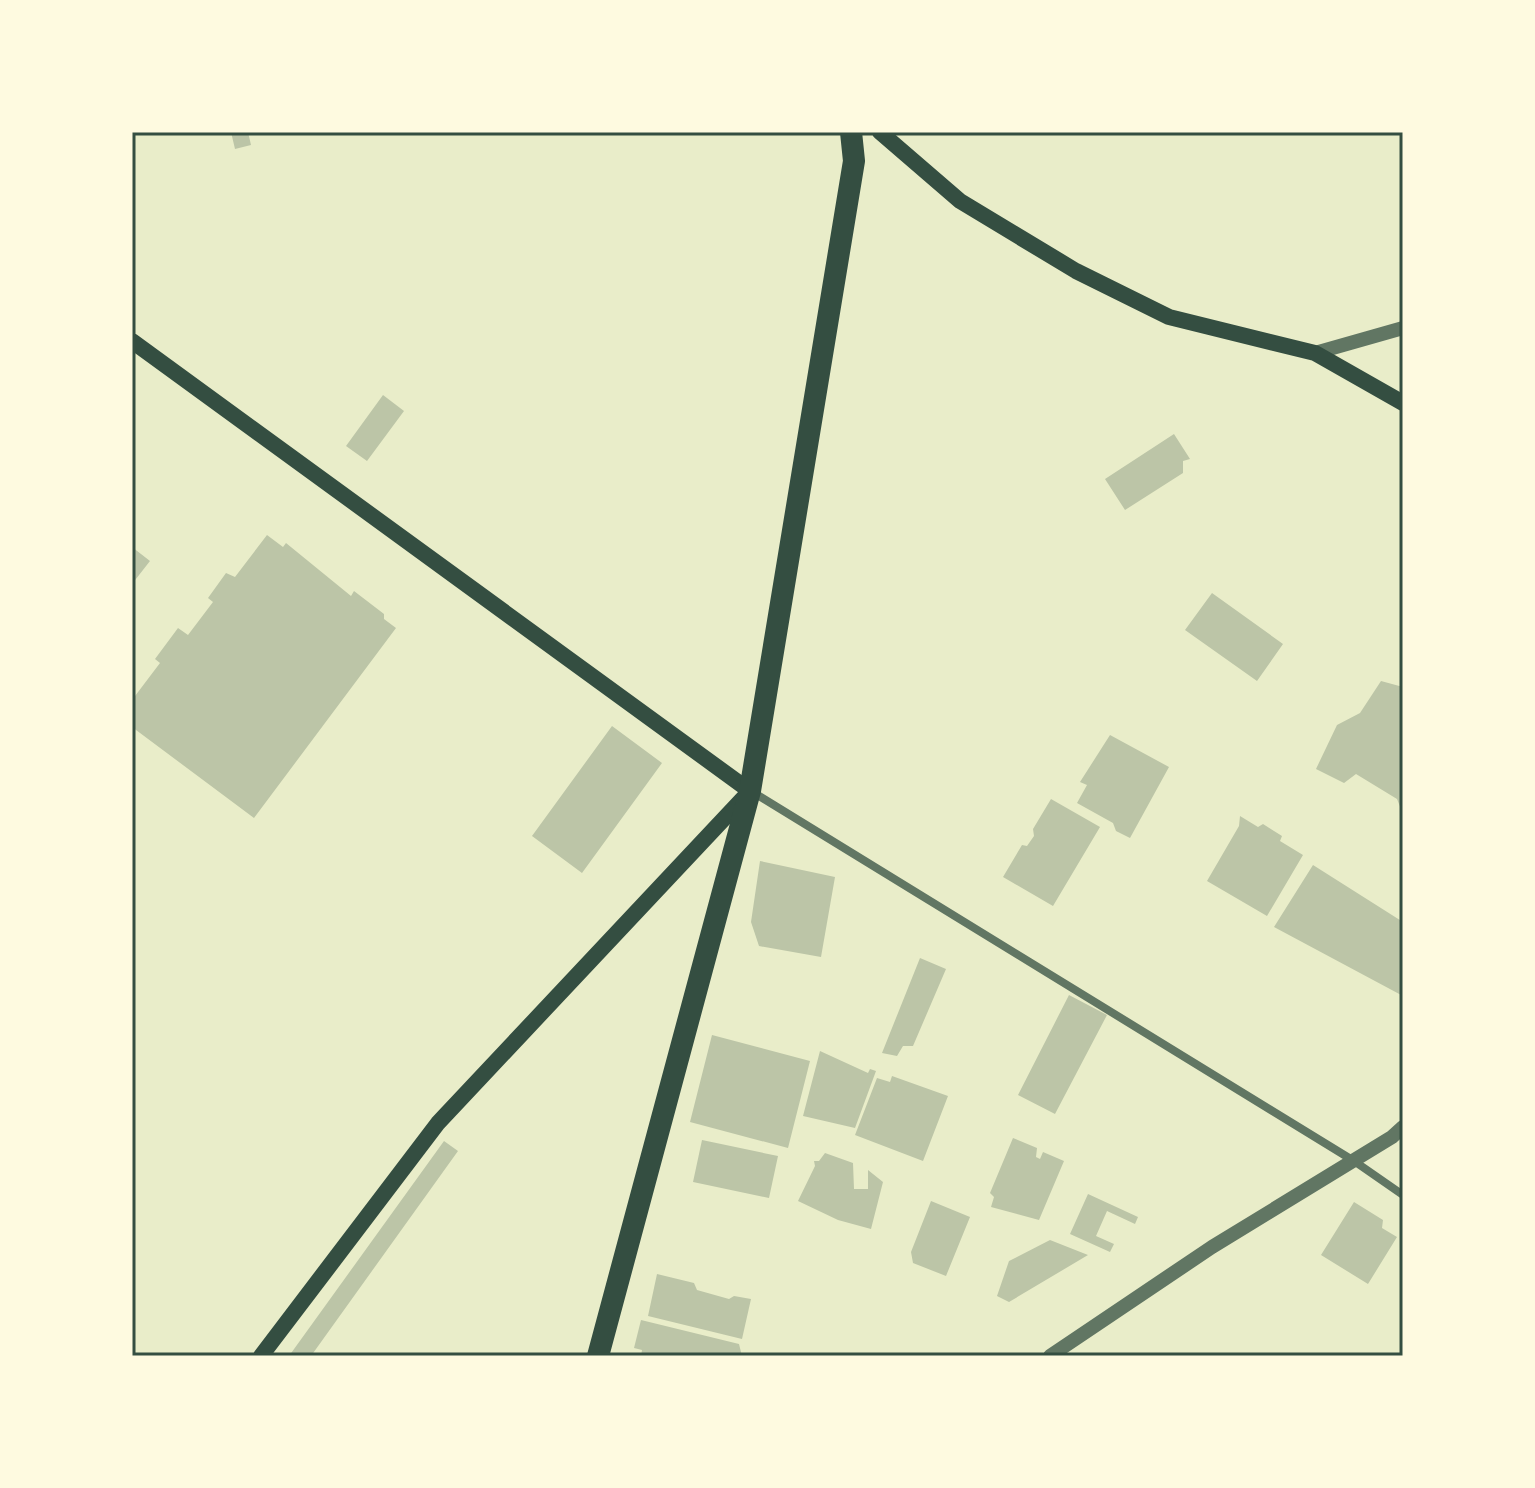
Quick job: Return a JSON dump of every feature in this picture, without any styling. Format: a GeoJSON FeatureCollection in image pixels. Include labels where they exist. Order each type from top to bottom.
{"type":"FeatureCollection","features":[{"type":"Feature","properties":{"kind":"highway"},"geometry":{"type":"LineString","coordinates":[[598,1356],[750,791],[854,161],[851,132]]}},
{"type":"Feature","properties":{"kind":"main road"},"geometry":{"type":"LineString","coordinates":[[880,132],[960,201],[1076,271],[1169,317],[1315,353],[1403,403]]}},
{"type":"Feature","properties":{"kind":"main road"},"geometry":{"type":"LineString","coordinates":[[132,341],[750,791],[438,1123],[261,1356]]}},
{"type":"Feature","properties":{"kind":"street"},"geometry":{"type":"LineString","coordinates":[[1315,353],[1403,328]]}},
{"type":"Feature","properties":{"kind":"street"},"geometry":{"type":"LineString","coordinates":[[750,791],[1354,1161],[1403,1195]]}},
{"type":"Feature","properties":{"kind":"street"},"geometry":{"type":"LineString","coordinates":[[1050,1356],[1212,1247],[1354,1161],[1403,1127]]}},
{"type":"Feature","properties":{"kind":"building"},"geometry":{"type":"Polygon","coordinates":[[[231,132],[248,132],[251,145],[235,149],[231,132]]]}},
{"type":"Feature","properties":{"kind":"building"},"geometry":{"type":"Polygon","coordinates":[[[383,395],[404,411],[367,461],[346,446],[383,395]]]}},
{"type":"Feature","properties":{"kind":"building"},"geometry":{"type":"Polygon","coordinates":[[[1174,434],[1190,459],[1183,461],[1183,473],[1125,510],[1105,479],[1174,434]]]}},
{"type":"Feature","properties":{"kind":"building"},"geometry":{"type":"Polygon","coordinates":[[[267,535],[283,547],[286,543],[351,596],[354,591],[384,614],[384,619],[396,628],[254,818],[132,727],[132,700],[160,663],[155,659],[178,628],[188,635],[213,602],[208,598],[226,573],[235,577],[267,535]]]}},
{"type":"Feature","properties":{"kind":"building"},"geometry":{"type":"Polygon","coordinates":[[[132,547],[150,561],[132,584],[132,547]]]}},
{"type":"Feature","properties":{"kind":"building"},"geometry":{"type":"Polygon","coordinates":[[[1212,593],[1283,644],[1257,681],[1185,630],[1212,593]]]}},
{"type":"Feature","properties":{"kind":"building"},"geometry":{"type":"Polygon","coordinates":[[[1381,681],[1403,687],[1403,814],[1397,799],[1356,774],[1344,783],[1316,769],[1337,725],[1360,713],[1381,681]]]}},
{"type":"Feature","properties":{"kind":"building"},"geometry":{"type":"Polygon","coordinates":[[[612,726],[662,763],[582,873],[532,836],[612,726]]]}},
{"type":"Feature","properties":{"kind":"building"},"geometry":{"type":"Polygon","coordinates":[[[1110,735],[1169,767],[1130,838],[1116,831],[1113,823],[1077,803],[1087,785],[1080,782],[1110,735]]]}},
{"type":"Feature","properties":{"kind":"building"},"geometry":{"type":"Polygon","coordinates":[[[1051,799],[1100,827],[1053,906],[1003,877],[1022,845],[1027,846],[1034,836],[1033,829],[1051,799]]]}},
{"type":"Feature","properties":{"kind":"building"},"geometry":{"type":"Polygon","coordinates":[[[1240,816],[1258,827],[1263,824],[1282,836],[1280,841],[1303,855],[1267,916],[1207,881],[1239,826],[1240,816]]]}},
{"type":"Feature","properties":{"kind":"building"},"geometry":{"type":"Polygon","coordinates":[[[760,861],[835,877],[821,957],[759,946],[751,922],[760,861]]]}},
{"type":"Feature","properties":{"kind":"building"},"geometry":{"type":"Polygon","coordinates":[[[1313,865],[1403,922],[1403,996],[1274,927],[1313,865]]]}},
{"type":"Feature","properties":{"kind":"building"},"geometry":{"type":"Polygon","coordinates":[[[920,958],[946,969],[913,1046],[903,1046],[897,1056],[882,1053],[920,958]]]}},
{"type":"Feature","properties":{"kind":"building"},"geometry":{"type":"Polygon","coordinates":[[[1069,995],[1107,1015],[1055,1114],[1018,1095],[1069,995]]]}},
{"type":"Feature","properties":{"kind":"building"},"geometry":{"type":"Polygon","coordinates":[[[712,1035],[810,1061],[788,1148],[690,1122],[712,1035]]]}},
{"type":"Feature","properties":{"kind":"building"},"geometry":{"type":"Polygon","coordinates":[[[820,1051],[868,1073],[870,1069],[876,1071],[855,1128],[803,1116],[820,1051]]]}},
{"type":"Feature","properties":{"kind":"building"},"geometry":{"type":"Polygon","coordinates":[[[892,1076],[948,1096],[923,1161],[855,1135],[877,1078],[890,1082],[892,1076]]]}},
{"type":"Feature","properties":{"kind":"building"},"geometry":{"type":"Polygon","coordinates":[[[1013,1138],[1037,1148],[1036,1157],[1040,1159],[1043,1152],[1064,1161],[1039,1220],[991,1207],[994,1197],[990,1193],[1013,1138]]]}},
{"type":"Feature","properties":{"kind":"building"},"geometry":{"type":"Polygon","coordinates":[[[702,1140],[778,1156],[769,1198],[693,1182],[702,1140]]]}},
{"type":"Feature","properties":{"kind":"building"},"geometry":{"type":"Polygon","coordinates":[[[444,1141],[458,1151],[311,1356],[289,1356],[444,1141]]]}},
{"type":"Feature","properties":{"kind":"building"},"geometry":{"type":"Polygon","coordinates":[[[825,1153],[853,1163],[854,1189],[868,1189],[868,1170],[883,1182],[871,1229],[838,1220],[798,1201],[815,1166],[814,1161],[819,1161],[825,1153]]]}},
{"type":"Feature","properties":{"kind":"building"},"geometry":{"type":"Polygon","coordinates":[[[1088,1194],[1138,1217],[1135,1224],[1107,1211],[1096,1236],[1114,1244],[1110,1252],[1070,1234],[1088,1194]]]}},
{"type":"Feature","properties":{"kind":"building"},"geometry":{"type":"Polygon","coordinates":[[[931,1201],[970,1217],[946,1276],[913,1263],[911,1252],[931,1201]]]}},
{"type":"Feature","properties":{"kind":"building"},"geometry":{"type":"Polygon","coordinates":[[[1354,1202],[1383,1220],[1382,1228],[1397,1237],[1368,1284],[1321,1255],[1354,1202]]]}},
{"type":"Feature","properties":{"kind":"building"},"geometry":{"type":"Polygon","coordinates":[[[1050,1240],[1088,1255],[1009,1302],[997,1296],[1009,1261],[1050,1240]]]}},
{"type":"Feature","properties":{"kind":"building"},"geometry":{"type":"Polygon","coordinates":[[[657,1274],[694,1283],[697,1290],[729,1299],[734,1296],[751,1299],[742,1339],[648,1316],[657,1274]]]}},
{"type":"Feature","properties":{"kind":"building"},"geometry":{"type":"Polygon","coordinates":[[[641,1320],[739,1344],[742,1356],[641,1356],[642,1350],[634,1348],[641,1320]]]}}]}
